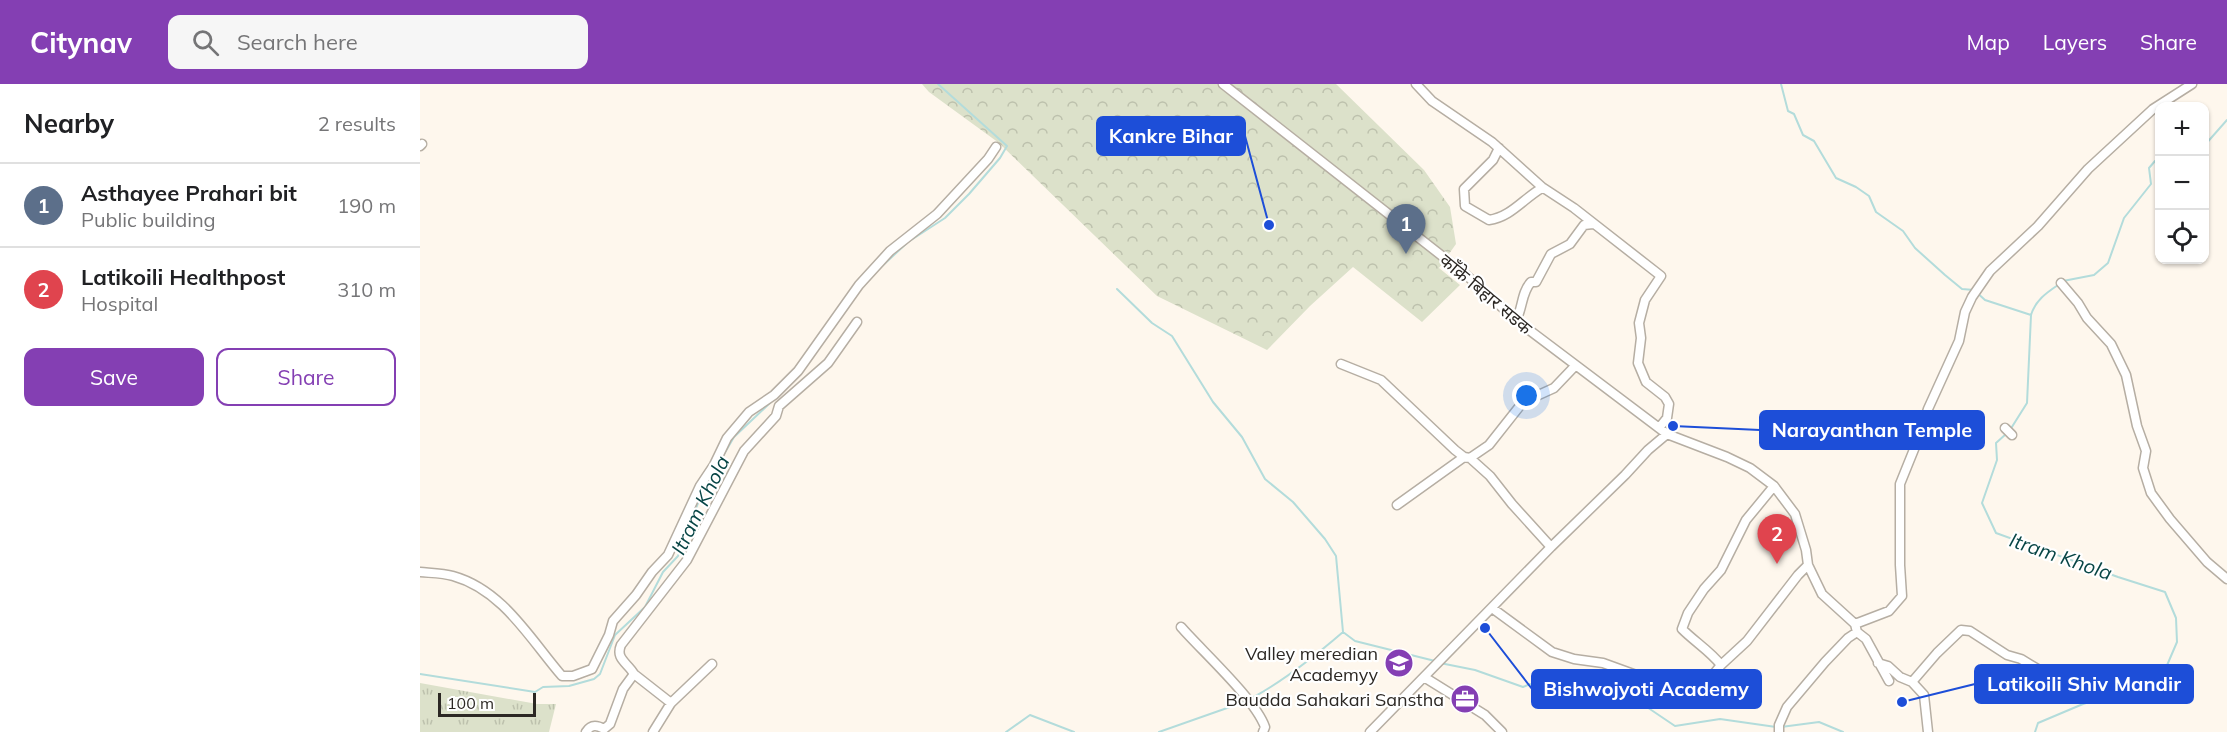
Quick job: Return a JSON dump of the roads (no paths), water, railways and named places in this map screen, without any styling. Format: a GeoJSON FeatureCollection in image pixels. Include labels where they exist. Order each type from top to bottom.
{"type":"FeatureCollection","features":[{"type":"Feature","properties":{"kind":"street","name":"काँक्रे बिहार सडक"},"geometry":{"type":"LineString","coordinates":[[1223,84],[1465,274],[1516,320],[1663,431],[1750,468],[1774,486],[1795,514],[1808,565],[1822,594],[1866,639],[1888,681]]}},
{"type":"Feature","properties":{"kind":"street"},"geometry":{"type":"LineString","coordinates":[[1370,732],[1648,450],[1663,431],[1669,404],[1665,397],[1646,382],[1638,363],[1641,338],[1639,322],[1644,303],[1661,276],[1574,208],[1542,188],[1499,148],[1432,101],[1416,84]]}},
{"type":"Feature","properties":{"kind":"street"},"geometry":{"type":"LineString","coordinates":[[1779,730],[1787,707],[1856,628],[1889,611],[1902,596],[1900,484],[1928,409],[1959,341],[1965,312],[1978,287],[1990,271],[2038,226],[2088,169],[2153,109],[2192,84]]}},
{"type":"Feature","properties":{"kind":"street"},"geometry":{"type":"LineString","coordinates":[[420,572],[452,575],[486,593],[508,609],[562,676],[573,676],[592,669],[609,635],[613,621],[668,555],[700,486],[714,465],[727,438],[749,412],[774,395],[798,371],[858,285],[890,251],[937,214],[988,159],[996,147]]}},
{"type":"Feature","properties":{"kind":"street"},"geometry":{"type":"LineString","coordinates":[[1499,148],[1493,160],[1464,189],[1465,206],[1489,220],[1514,210],[1529,195],[1542,188]]}},
{"type":"Feature","properties":{"kind":"street"},"geometry":{"type":"LineString","coordinates":[[1516,320],[1521,311],[1527,286],[1531,282],[1536,282],[1551,254],[1569,244],[1584,225],[1593,224]]}},
{"type":"Feature","properties":{"kind":"street"},"geometry":{"type":"LineString","coordinates":[[2061,283],[2087,318],[2111,344],[2126,375],[2137,426],[2146,451],[2143,468],[2151,493],[2207,562],[2227,579]]}},
{"type":"Feature","properties":{"kind":"street"},"geometry":{"type":"LineString","coordinates":[[671,704],[634,674],[618,651],[687,560],[749,444],[776,416],[779,405],[828,363],[857,322]]}},
{"type":"Feature","properties":{"kind":"street"},"geometry":{"type":"LineString","coordinates":[[1341,364],[1381,380],[1490,476],[1551,547]]}},
{"type":"Feature","properties":{"kind":"street"},"geometry":{"type":"LineString","coordinates":[[1397,506],[1467,457],[1489,445],[1523,402],[1554,388],[1575,366]]}},
{"type":"Feature","properties":{"kind":"street"},"geometry":{"type":"LineString","coordinates":[[2005,428],[2012,435]]}},
{"type":"Feature","properties":{"kind":"street"},"geometry":{"type":"LineString","coordinates":[[1721,665],[1711,652],[1696,643],[1682,629],[1688,613],[1704,589],[1721,570],[1746,520],[1774,486]]}},
{"type":"Feature","properties":{"kind":"street"},"geometry":{"type":"LineString","coordinates":[[1492,608],[1552,652],[1574,659],[1603,663],[1683,692],[1704,685],[1721,665],[1747,641],[1808,565]]}},
{"type":"Feature","properties":{"kind":"street"},"geometry":{"type":"LineString","coordinates":[[1181,627],[1248,700],[1263,722],[1265,728],[1263,732]]}},
{"type":"Feature","properties":{"kind":"street"},"geometry":{"type":"LineString","coordinates":[[1912,682],[1961,630],[1970,631],[2007,655],[2021,659],[2042,671],[2064,681],[2077,683],[2089,694]]}},
{"type":"Feature","properties":{"kind":"street"},"geometry":{"type":"LineString","coordinates":[[1878,663],[1888,666],[1900,678],[1912,682],[1923,695],[1928,732]]}},
{"type":"Feature","properties":{"kind":"street"},"geometry":{"type":"LineString","coordinates":[[653,732],[671,704],[711,664]]}},
{"type":"Feature","properties":{"kind":"street"},"geometry":{"type":"LineString","coordinates":[[586,732],[592,726],[597,725],[604,729],[607,728],[620,694],[634,674]]}},
{"type":"Feature","properties":{"kind":"street"},"geometry":{"type":"LineString","coordinates":[[1424,677],[1485,715],[1502,732]]}},
{"type":"Feature","properties":{"kind":"waterway"},"geometry":{"type":"LineString","coordinates":[[880,268],[908,242],[945,218],[969,194],[1000,158],[1007,146],[938,84]]}},
{"type":"Feature","properties":{"kind":"waterway"},"geometry":{"type":"LineString","coordinates":[[1781,84],[1788,111],[1794,114],[1803,135],[1814,141],[1836,178],[1869,196],[1876,212],[1903,231],[1915,248],[1962,289],[1974,290],[1985,300],[2031,315]]}},
{"type":"Feature","properties":{"kind":"waterway","name":"Itram Khola"},"geometry":{"type":"LineString","coordinates":[[2209,140],[2227,120]]}},
{"type":"Feature","properties":{"kind":"waterway","name":"Itram Khola"},"geometry":{"type":"LineString","coordinates":[[2063,281],[2094,275],[2108,263],[2124,218],[2151,184],[2149,168],[2155,161]]}},
{"type":"Feature","properties":{"kind":"waterway","name":"Itram Khola"},"geometry":{"type":"LineString","coordinates":[[2010,430],[2027,403],[2031,315],[2038,301],[2058,285]]}},
{"type":"Feature","properties":{"kind":"waterway"},"geometry":{"type":"LineString","coordinates":[[1117,289],[1152,323],[1172,336],[1213,402],[1242,437],[1265,479],[1293,502],[1325,539],[1336,556],[1343,632]]}},
{"type":"Feature","properties":{"kind":"waterway","name":"Itram Khola"},"geometry":{"type":"LineString","coordinates":[[720,461],[734,437],[771,402]]}},
{"type":"Feature","properties":{"kind":"waterway","name":"Itram Khola"},"geometry":{"type":"LineString","coordinates":[[2006,434],[1996,443],[1997,460],[1982,503],[1996,533],[2165,592],[2176,618],[2177,642],[2165,670],[2144,684],[2083,704],[2038,723],[2035,732]]}},
{"type":"Feature","properties":{"kind":"waterway","name":"Itram Khola"},"geometry":{"type":"LineString","coordinates":[[420,674],[535,692],[543,687],[569,686],[594,679],[600,674],[615,635],[645,607],[663,572],[678,556],[703,490],[713,474]]}},
{"type":"Feature","properties":{"kind":"waterway","name":"Itram Khola"},"geometry":{"type":"LineString","coordinates":[[1252,698],[1299,668],[1343,632],[1355,641],[1435,661]]}},
{"type":"Feature","properties":{"kind":"waterway","name":"Itram Khola"},"geometry":{"type":"LineString","coordinates":[[1440,663],[1475,670],[1523,687],[1530,684],[1545,698],[1568,704],[1590,704],[1632,697],[1675,726],[1720,719],[1776,727]]}},
{"type":"Feature","properties":{"kind":"waterway","name":"Itram Khola"},"geometry":{"type":"LineString","coordinates":[[1159,732],[1247,701]]}},
{"type":"Feature","properties":{"kind":"waterway","name":"Itram Khola"},"geometry":{"type":"LineString","coordinates":[[1006,732],[1030,715],[1074,732]]}},
{"type":"Feature","properties":{"kind":"waterway","name":"Itram Khola"},"geometry":{"type":"LineString","coordinates":[[1781,727],[1819,722],[1843,732]]}},
{"type":"Feature","properties":{"kind":"place","name":"Kankre Bihar"},"geometry":{"type":"Point","coordinates":[1269,225]}},
{"type":"Feature","properties":{"kind":"place","name":"Asthayee Prahari bit"},"geometry":{"type":"Point","coordinates":[1406,254]}},
{"type":"Feature","properties":{"kind":"place","name":"Narayanthan Temple"},"geometry":{"type":"Point","coordinates":[1673,426]}},
{"type":"Feature","properties":{"kind":"place","name":"Latikoili Healthpost"},"geometry":{"type":"Point","coordinates":[1777,564]}},
{"type":"Feature","properties":{"kind":"place","name":"Bishwojyoti Academy"},"geometry":{"type":"Point","coordinates":[1485,628]}},
{"type":"Feature","properties":{"kind":"place","name":"Valley meredian Academyy"},"geometry":{"type":"Point","coordinates":[1399,663]}},
{"type":"Feature","properties":{"kind":"place","name":"Baudda Sahakari Sanstha"},"geometry":{"type":"Point","coordinates":[1465,699]}},
{"type":"Feature","properties":{"kind":"place","name":"Latikoili Shiv Mandir"},"geometry":{"type":"Point","coordinates":[1902,702]}}]}
